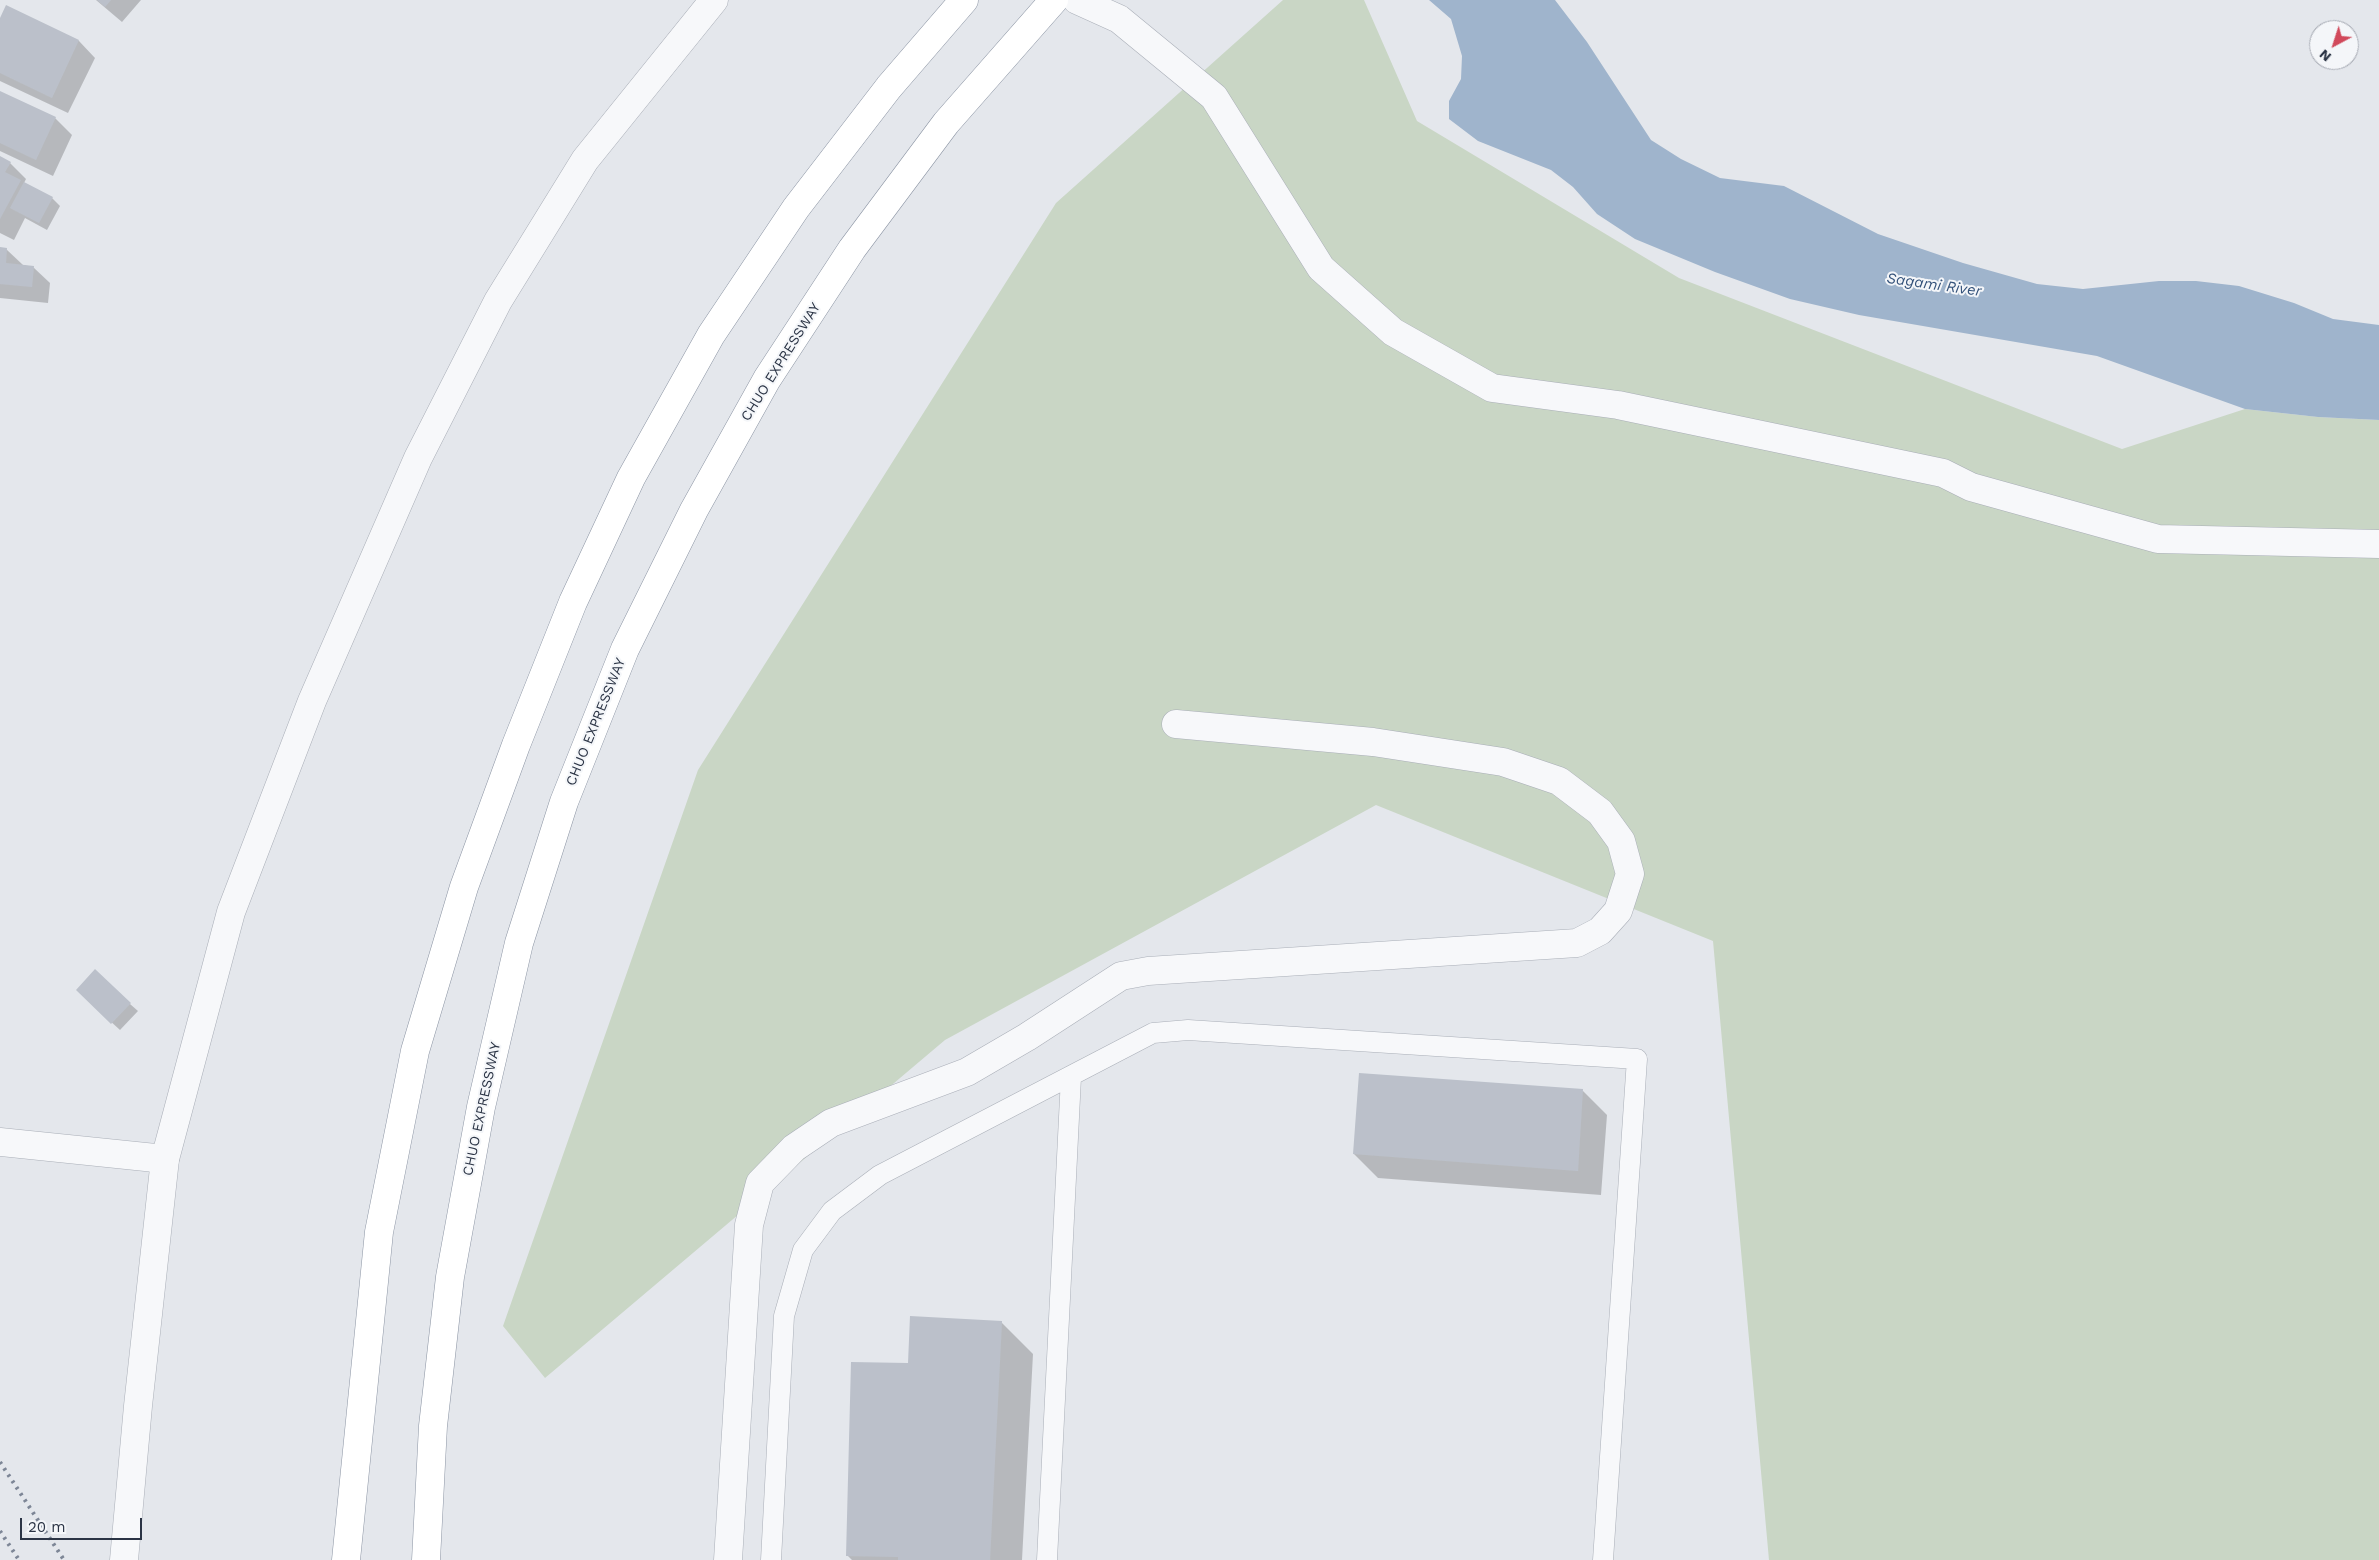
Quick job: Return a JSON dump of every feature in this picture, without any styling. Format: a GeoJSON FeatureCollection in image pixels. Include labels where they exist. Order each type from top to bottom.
{"type":"FeatureCollection","features":[{"type":"Feature","properties":{"kind":"highway"},"geometry":{"type":"LineString","coordinates":[[346,1560],[379,1232],[414,1051],[464,886],[519,736],[573,602],[627,487],[711,335],[802,200],[889,87],[964,0]]}},
{"type":"Feature","properties":{"kind":"highway","name":"CHUO EXPRESSWAY"},"geometry":{"type":"LineString","coordinates":[[426,1560],[433,1426],[450,1277],[479,1116],[519,944],[564,802],[625,649],[694,510],[767,379],[852,250],[946,124],[1052,2]]}},
{"type":"Feature","properties":{"kind":"street"},"geometry":{"type":"LineString","coordinates":[[124,1560],[138,1406],[165,1159],[231,912],[312,701],[418,458],[498,301],[585,160],[714,0]]}},
{"type":"Feature","properties":{"kind":"street"},"geometry":{"type":"LineString","coordinates":[[1077,0],[1119,19],[1214,97],[1322,268],[1393,332],[1492,388],[1618,405],[1943,473],[1972,487],[2158,539],[2379,544]]}},
{"type":"Feature","properties":{"kind":"street"},"geometry":{"type":"LineString","coordinates":[[728,1560],[749,1225],[760,1183],[794,1148],[831,1123],[967,1072],[1027,1037],[1121,976],[1148,971],[1577,943],[1600,931],[1618,911],[1630,874],[1621,841],[1600,812],[1559,780],[1503,762],[1382,744],[1176,724]]}},
{"type":"Feature","properties":{"kind":"street"},"geometry":{"type":"LineString","coordinates":[[0,1142],[165,1159]]}},
{"type":"Feature","properties":{"kind":"lane"},"geometry":{"type":"LineString","coordinates":[[771,1560],[784,1316],[803,1250],[832,1210],[880,1175],[1153,1033],[1188,1030],[1637,1059],[1603,1560]]}},
{"type":"Feature","properties":{"kind":"lane"},"geometry":{"type":"LineString","coordinates":[[1047,1560],[1071,1077]]}},
{"type":"Feature","properties":{"kind":"green space"},"geometry":{"type":"Polygon","coordinates":[[[1283,0],[1364,0],[1417,121],[1679,278],[2122,449],[2245,409],[2318,417],[2379,420],[2379,1560],[1769,1560],[1713,941],[1376,805],[945,1040],[545,1378],[503,1326],[698,770],[1056,203],[1283,0]]]}},
{"type":"Feature","properties":{"kind":"water","name":"Sagami River"},"geometry":{"type":"Polygon","coordinates":[[[1429,0],[1555,0],[1587,42],[1651,140],[1681,159],[1720,178],[1784,186],[1878,234],[1963,263],[2037,284],[2083,289],[2159,281],[2196,281],[2239,286],[2294,303],[2333,319],[2379,325],[2379,420],[2318,417],[2245,409],[2097,356],[1859,315],[1790,299],[1715,272],[1635,239],[1597,214],[1573,187],[1551,170],[1478,141],[1449,119],[1449,101],[1461,79],[1462,56],[1451,19],[1429,0]]]}},
{"type":"Feature","properties":{"kind":"building"},"geometry":{"type":"Polygon","coordinates":[[[97,0],[111,0],[105,7],[97,0]]]}},
{"type":"Feature","properties":{"kind":"building"},"geometry":{"type":"Polygon","coordinates":[[[6,5],[79,40],[52,98],[0,73],[0,18],[6,5]]]}},
{"type":"Feature","properties":{"kind":"building"},"geometry":{"type":"Polygon","coordinates":[[[0,91],[56,117],[36,160],[0,143],[0,91]]]}},
{"type":"Feature","properties":{"kind":"building"},"geometry":{"type":"Polygon","coordinates":[[[0,156],[11,162],[5,172],[21,180],[0,219],[0,156]]]}},
{"type":"Feature","properties":{"kind":"building"},"geometry":{"type":"Polygon","coordinates":[[[24,182],[53,197],[39,223],[10,208],[24,182]]]}},
{"type":"Feature","properties":{"kind":"building"},"geometry":{"type":"Polygon","coordinates":[[[0,247],[7,248],[6,263],[34,266],[32,287],[0,284],[0,247]]]}},
{"type":"Feature","properties":{"kind":"building"},"geometry":{"type":"Polygon","coordinates":[[[95,969],[131,1003],[111,1024],[76,990],[95,969]]]}},
{"type":"Feature","properties":{"kind":"building"},"geometry":{"type":"Polygon","coordinates":[[[1359,1073],[1583,1089],[1578,1171],[1353,1154],[1359,1073]]]}},
{"type":"Feature","properties":{"kind":"building"},"geometry":{"type":"Polygon","coordinates":[[[910,1316],[1002,1321],[990,1560],[898,1560],[898,1557],[846,1556],[851,1362],[908,1363],[910,1316]]]}},
{"type":"Feature","properties":{"kind":"railway"},"geometry":{"type":"LineString","coordinates":[[0,1462],[64,1560]]}},
{"type":"Feature","properties":{"kind":"railway"},"geometry":{"type":"LineString","coordinates":[[0,1531],[19,1560]]}}]}
